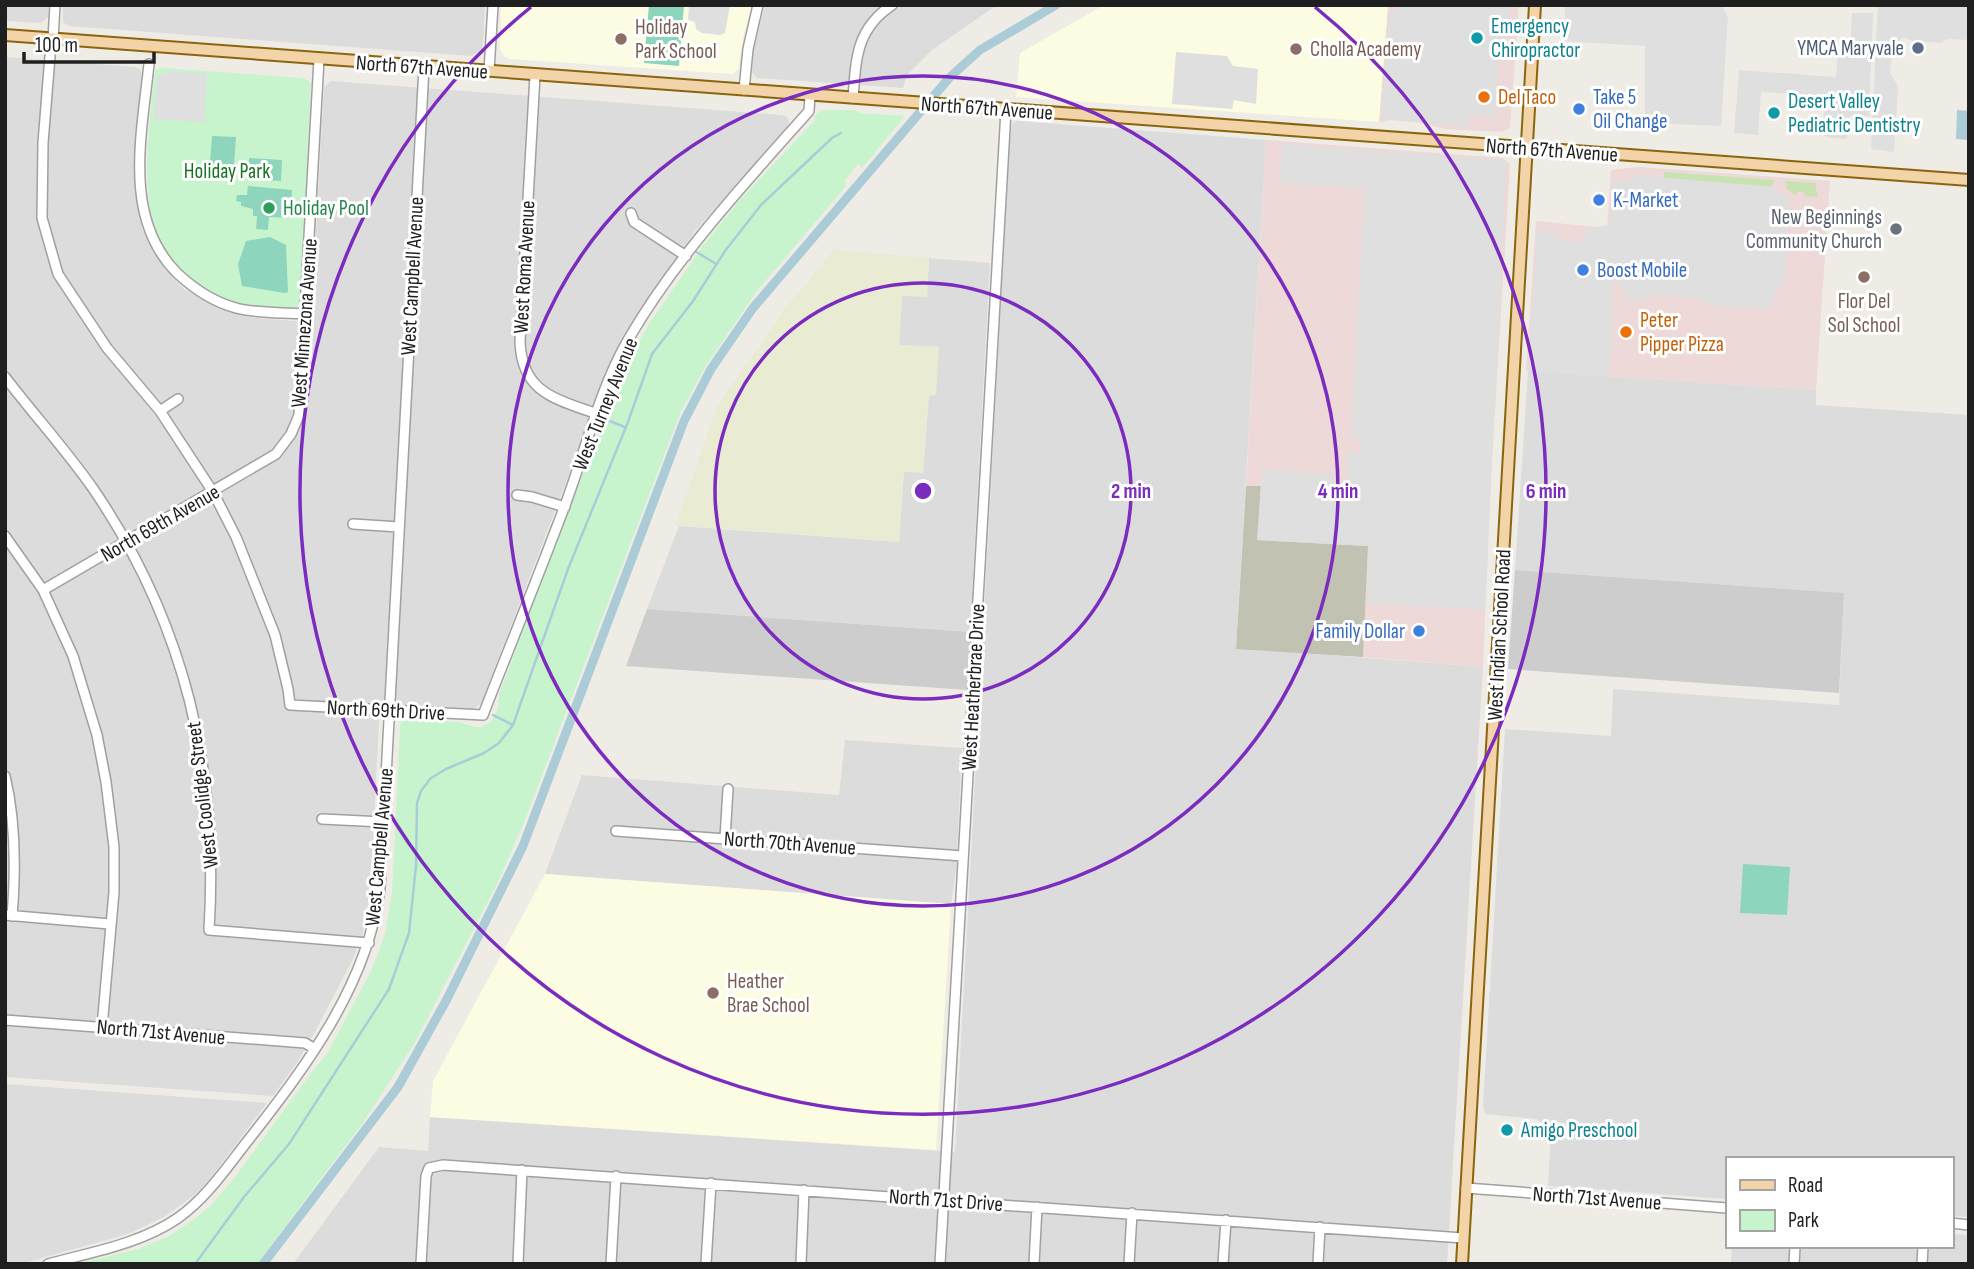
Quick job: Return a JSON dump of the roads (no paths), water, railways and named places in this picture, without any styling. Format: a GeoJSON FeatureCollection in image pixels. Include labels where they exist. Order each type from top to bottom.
{"type":"FeatureCollection","features":[{"type":"Feature","properties":{"kind":"main road","name":"West Indian School Road"},"geometry":{"type":"LineString","coordinates":[[1462,1264],[1535,5]]}},
{"type":"Feature","properties":{"kind":"main road","name":"North 67th Avenue"},"geometry":{"type":"LineString","coordinates":[[5,35],[1969,180]]}},
{"type":"Feature","properties":{"kind":"street"},"geometry":{"type":"LineString","coordinates":[[53,39],[55,5]]}},
{"type":"Feature","properties":{"kind":"street"},"geometry":{"type":"LineString","coordinates":[[489,71],[493,5]]}},
{"type":"Feature","properties":{"kind":"street"},"geometry":{"type":"LineString","coordinates":[[744,90],[748,49],[758,5]]}},
{"type":"Feature","properties":{"kind":"street"},"geometry":{"type":"LineString","coordinates":[[853,98],[857,57],[865,32],[872,22],[892,5]]}},
{"type":"Feature","properties":{"kind":"street"},"geometry":{"type":"LineString","coordinates":[[50,56],[43,143],[42,218],[58,274],[107,348],[160,411],[213,492]]}},
{"type":"Feature","properties":{"kind":"street","name":"West Minnezona Avenue"},"geometry":{"type":"LineString","coordinates":[[276,454],[291,433],[299,415],[319,59]]}},
{"type":"Feature","properties":{"kind":"street"},"geometry":{"type":"LineString","coordinates":[[149,64],[140,181],[142,208],[149,232],[162,255],[187,282],[213,299],[236,308],[305,314]]}},
{"type":"Feature","properties":{"kind":"street","name":"West Campbell Avenue"},"geometry":{"type":"LineString","coordinates":[[48,1264],[128,1242],[165,1226],[207,1192],[315,1049],[369,943],[377,909],[383,822],[424,66]]}},
{"type":"Feature","properties":{"kind":"street","name":"West Roma Avenue"},"geometry":{"type":"LineString","coordinates":[[535,75],[520,342],[522,363],[531,381],[543,393],[597,414]]}},
{"type":"Feature","properties":{"kind":"street","name":"West Turney Avenue"},"geometry":{"type":"LineString","coordinates":[[483,715],[565,507],[597,414],[628,341],[686,256],[733,196],[809,111],[810,95]]}},
{"type":"Feature","properties":{"kind":"street","name":"West Heatherbrae Drive"},"geometry":{"type":"LineString","coordinates":[[940,1264],[1006,110]]}},
{"type":"Feature","properties":{"kind":"street"},"geometry":{"type":"LineString","coordinates":[[631,213],[634,222],[686,256]]}},
{"type":"Feature","properties":{"kind":"street","name":"West Coolidge Street"},"geometry":{"type":"LineString","coordinates":[[5,377],[85,478],[127,542],[165,623],[183,676],[205,777],[211,835],[209,930],[369,943]]}},
{"type":"Feature","properties":{"kind":"street"},"geometry":{"type":"LineString","coordinates":[[160,411],[178,399]]}},
{"type":"Feature","properties":{"kind":"street","name":"North 69th Avenue"},"geometry":{"type":"LineString","coordinates":[[43,590],[276,454]]}},
{"type":"Feature","properties":{"kind":"street","name":"North 69th Drive"},"geometry":{"type":"LineString","coordinates":[[213,492],[236,537],[275,635],[290,705],[483,715]]}},
{"type":"Feature","properties":{"kind":"street"},"geometry":{"type":"LineString","coordinates":[[517,495],[565,507]]}},
{"type":"Feature","properties":{"kind":"street"},"geometry":{"type":"LineString","coordinates":[[353,524],[399,527]]}},
{"type":"Feature","properties":{"kind":"street"},"geometry":{"type":"LineString","coordinates":[[5,536],[43,590],[73,656],[97,735],[114,848],[114,892],[102,1027]]}},
{"type":"Feature","properties":{"kind":"street"},"geometry":{"type":"LineString","coordinates":[[5,776],[12,804],[16,871],[9,915],[110,924]]}},
{"type":"Feature","properties":{"kind":"street"},"geometry":{"type":"LineString","coordinates":[[725,838],[728,789]]}},
{"type":"Feature","properties":{"kind":"street"},"geometry":{"type":"LineString","coordinates":[[322,819],[383,822]]}},
{"type":"Feature","properties":{"kind":"street","name":"North 70th Avenue"},"geometry":{"type":"LineString","coordinates":[[616,831],[963,856]]}},
{"type":"Feature","properties":{"kind":"street","name":"North 71st Avenue"},"geometry":{"type":"LineString","coordinates":[[5,1020],[304,1043],[315,1049]]}},
{"type":"Feature","properties":{"kind":"street","name":"North 71st Drive"},"geometry":{"type":"LineString","coordinates":[[421,1264],[426,1177],[429,1168],[443,1165],[1463,1238]]}},
{"type":"Feature","properties":{"kind":"street"},"geometry":{"type":"LineString","coordinates":[[518,1264],[522,1170]]}},
{"type":"Feature","properties":{"kind":"street"},"geometry":{"type":"LineString","coordinates":[[611,1264],[615,1176]]}},
{"type":"Feature","properties":{"kind":"street"},"geometry":{"type":"LineString","coordinates":[[706,1264],[710,1183]]}},
{"type":"Feature","properties":{"kind":"street","name":"North 71st Avenue"},"geometry":{"type":"LineString","coordinates":[[1466,1188],[1726,1208]]}},
{"type":"Feature","properties":{"kind":"street"},"geometry":{"type":"LineString","coordinates":[[801,1264],[804,1190]]}},
{"type":"Feature","properties":{"kind":"street"},"geometry":{"type":"LineString","coordinates":[[1034,1264],[1037,1207]]}},
{"type":"Feature","properties":{"kind":"street"},"geometry":{"type":"LineString","coordinates":[[1129,1264],[1132,1213]]}},
{"type":"Feature","properties":{"kind":"street"},"geometry":{"type":"LineString","coordinates":[[1223,1264],[1226,1220]]}},
{"type":"Feature","properties":{"kind":"street"},"geometry":{"type":"LineString","coordinates":[[1318,1264],[1320,1227]]}},
{"type":"Feature","properties":{"kind":"water"},"geometry":{"type":"Polygon","coordinates":[[[1957,110],[1969,111],[1969,140],[1956,139],[1957,110]]]}},
{"type":"Feature","properties":{"kind":"waterway"},"geometry":{"type":"LineString","coordinates":[[263,1264],[398,1087],[447,999],[523,846],[684,421],[711,369],[753,308],[950,77],[980,50],[1056,5]]}},
{"type":"Feature","properties":{"kind":"waterway"},"geometry":{"type":"LineString","coordinates":[[195,1264],[244,1197],[289,1144],[389,989],[409,933],[416,866],[417,803],[421,791],[431,778],[499,743],[513,725],[568,569],[628,422],[652,354],[761,205],[832,138],[841,133]]}},
{"type":"Feature","properties":{"kind":"waterway"},"geometry":{"type":"LineString","coordinates":[[695,251],[716,264]]}},
{"type":"Feature","properties":{"kind":"waterway"},"geometry":{"type":"LineString","coordinates":[[602,418],[625,427]]}},
{"type":"Feature","properties":{"kind":"waterway"},"geometry":{"type":"LineString","coordinates":[[493,715],[513,725]]}},
{"type":"Feature","properties":{"kind":"place","name":"Emergency Chiropractor"},"geometry":{"type":"Point","coordinates":[1477,38]}},
{"type":"Feature","properties":{"kind":"place","name":"Holiday Park School"},"geometry":{"type":"Point","coordinates":[621,39]}},
{"type":"Feature","properties":{"kind":"place","name":"YMCA Maryvale"},"geometry":{"type":"Point","coordinates":[1918,48]}},
{"type":"Feature","properties":{"kind":"place","name":"Cholla Academy"},"geometry":{"type":"Point","coordinates":[1296,49]}},
{"type":"Feature","properties":{"kind":"place","name":"Del Taco"},"geometry":{"type":"Point","coordinates":[1484,97]}},
{"type":"Feature","properties":{"kind":"place","name":"Take 5 Oil Change"},"geometry":{"type":"Point","coordinates":[1579,109]}},
{"type":"Feature","properties":{"kind":"place","name":"Desert Valley Pediatric Dentistry"},"geometry":{"type":"Point","coordinates":[1774,113]}},
{"type":"Feature","properties":{"kind":"place","name":"K-Market"},"geometry":{"type":"Point","coordinates":[1599,200]}},
{"type":"Feature","properties":{"kind":"place","name":"Holiday Pool"},"geometry":{"type":"Point","coordinates":[269,208]}},
{"type":"Feature","properties":{"kind":"place","name":"New Beginnings Community Church"},"geometry":{"type":"Point","coordinates":[1896,229]}},
{"type":"Feature","properties":{"kind":"place","name":"Boost Mobile"},"geometry":{"type":"Point","coordinates":[1583,270]}},
{"type":"Feature","properties":{"kind":"place","name":"Flor Del Sol School"},"geometry":{"type":"Point","coordinates":[1864,277]}},
{"type":"Feature","properties":{"kind":"place","name":"Peter Pipper Pizza"},"geometry":{"type":"Point","coordinates":[1626,332]}},
{"type":"Feature","properties":{"kind":"place","name":"Family Dollar"},"geometry":{"type":"Point","coordinates":[1419,631]}},
{"type":"Feature","properties":{"kind":"place","name":"Heather Brae School"},"geometry":{"type":"Point","coordinates":[713,993]}},
{"type":"Feature","properties":{"kind":"place","name":"Amigo Preschool"},"geometry":{"type":"Point","coordinates":[1507,1130]}},
{"type":"Feature","properties":{"kind":"park label","name":"Holiday Park"},"geometry":{"type":"Point","coordinates":[227,171]}}]}
